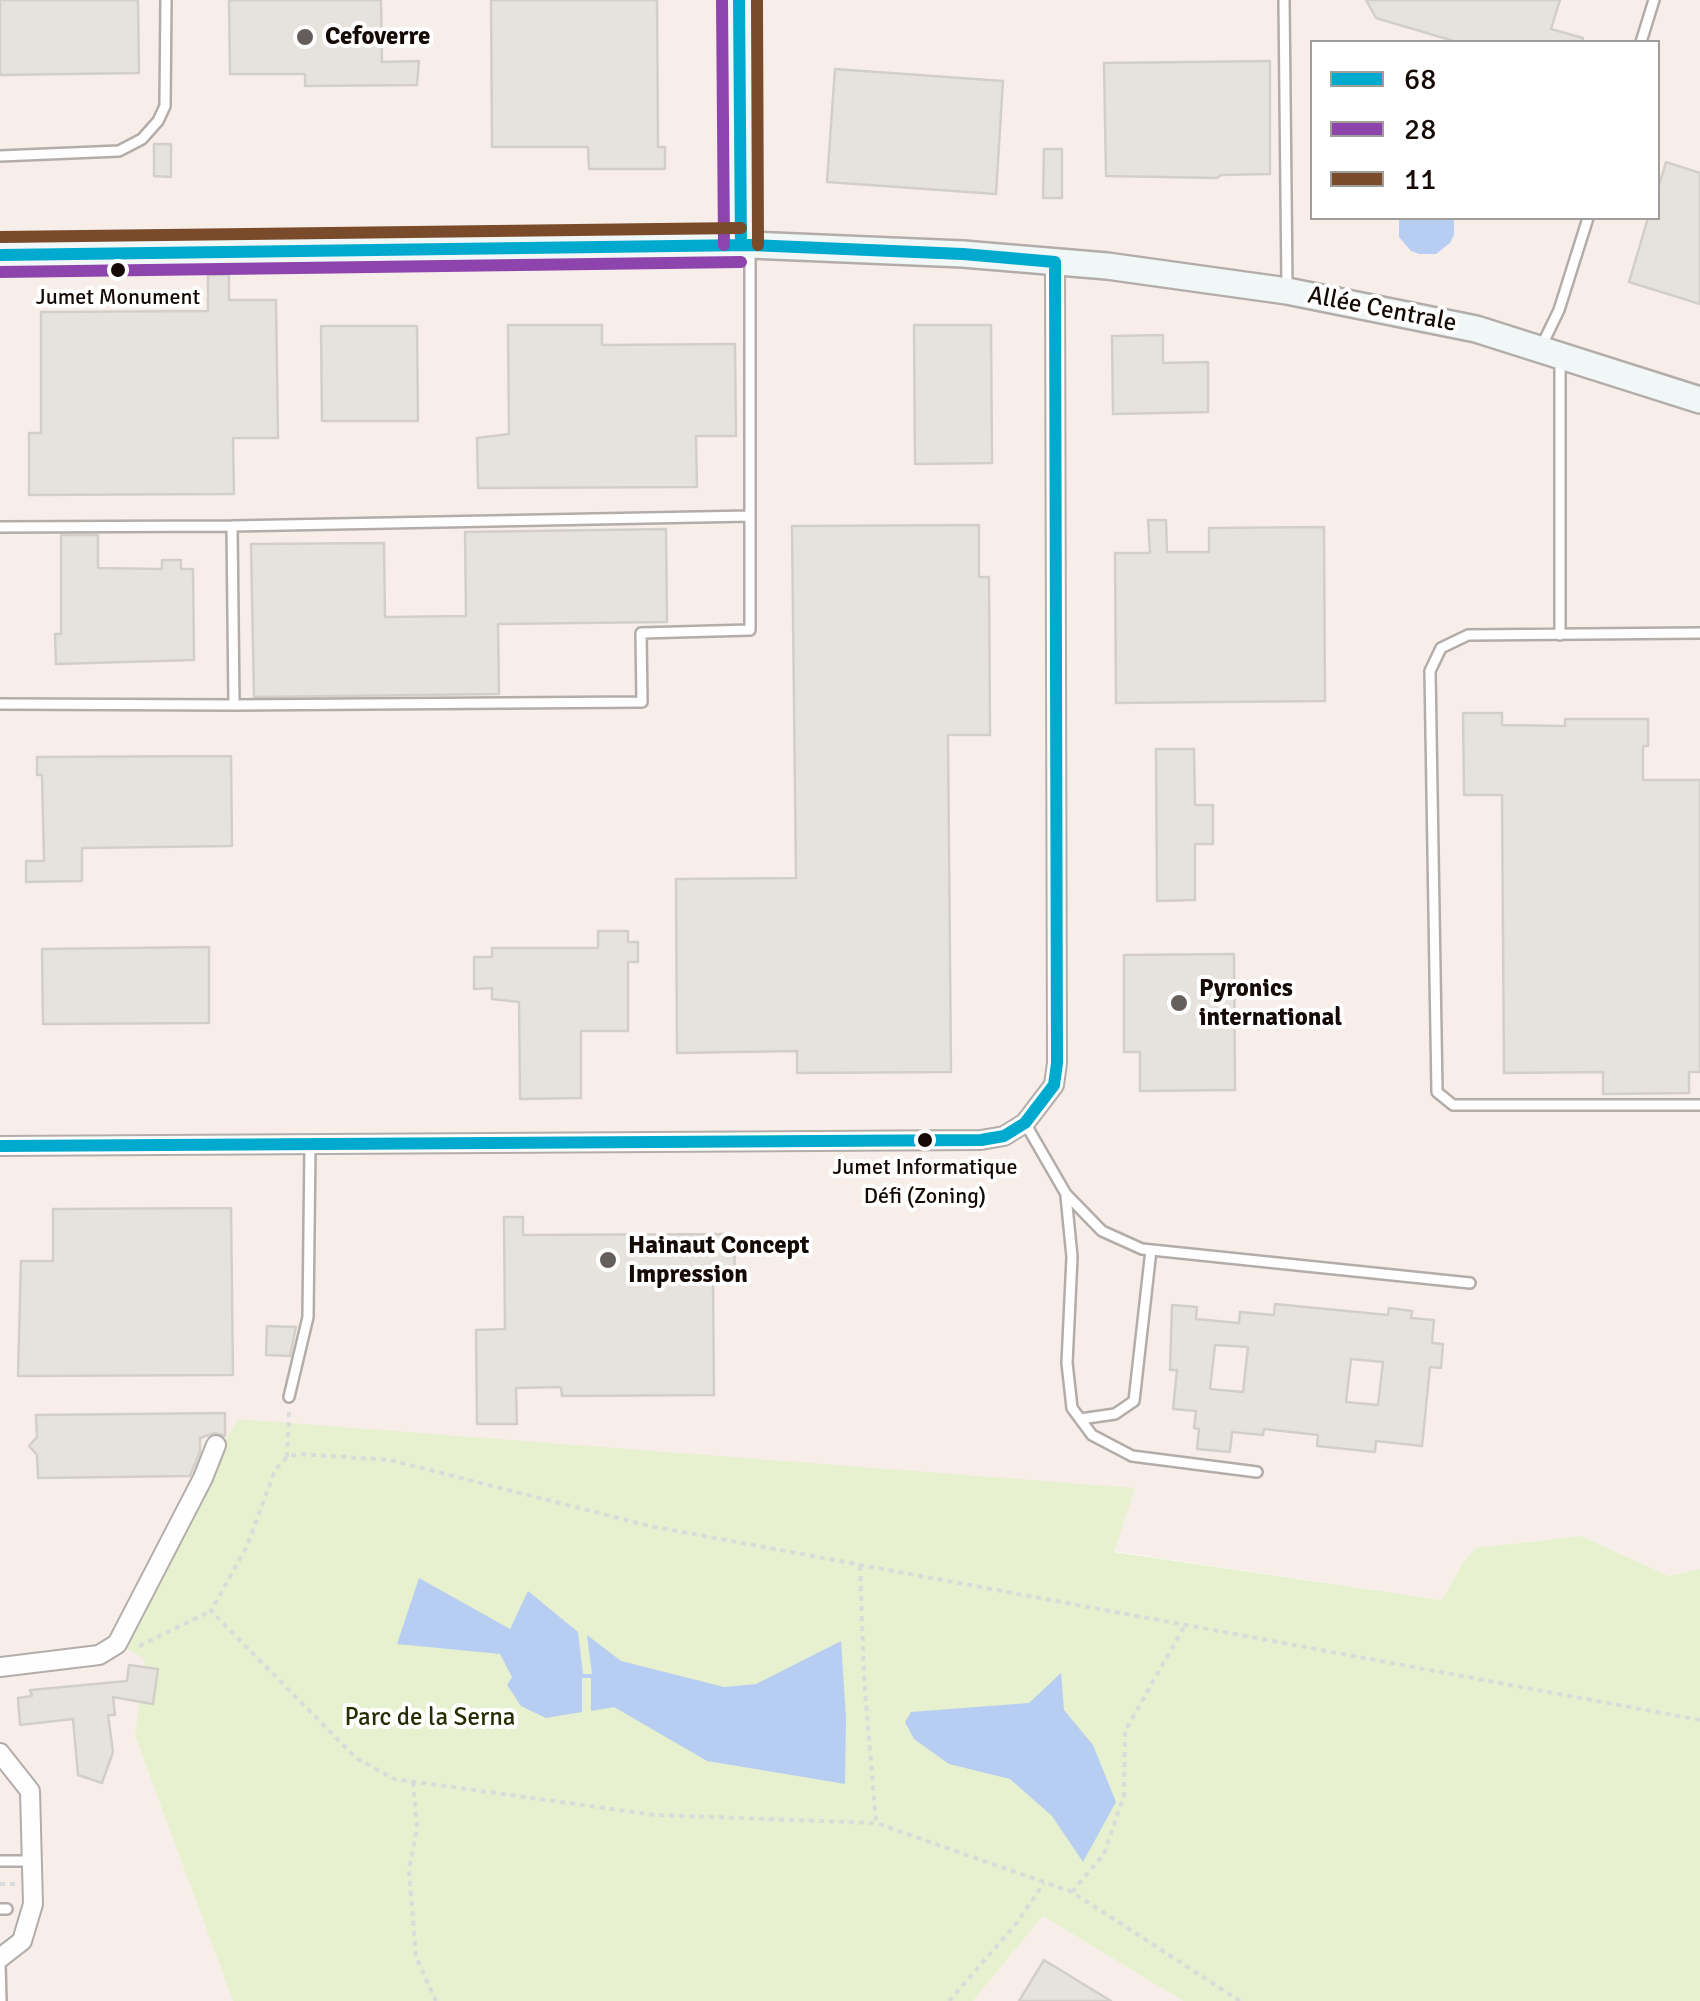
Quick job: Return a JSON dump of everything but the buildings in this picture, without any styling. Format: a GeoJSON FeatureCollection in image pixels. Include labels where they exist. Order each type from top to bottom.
{"type":"FeatureCollection","features":[{"type":"Feature","properties":{"kind":"street"},"geometry":{"type":"LineString","coordinates":[[0,255],[746,245],[739,0]]}},
{"type":"Feature","properties":{"kind":"street","name":"Allée Centrale"},"geometry":{"type":"LineString","coordinates":[[746,245],[963,254],[1107,266],[1287,291],[1476,329],[1700,400]]}},
{"type":"Feature","properties":{"kind":"street"},"geometry":{"type":"LineString","coordinates":[[0,1146],[981,1140],[1004,1136],[1025,1123],[1054,1086],[1057,1063],[1054,262]]}},
{"type":"Feature","properties":{"kind":"street"},"geometry":{"type":"LineString","coordinates":[[0,1667],[108,1651],[128,1626],[216,1445]]}},
{"type":"Feature","properties":{"kind":"street"},"geometry":{"type":"LineString","coordinates":[[0,1753],[30,1791],[33,1861],[33,1904],[22,1941],[0,1961]]}},
{"type":"Feature","properties":{"kind":"lane"},"geometry":{"type":"LineString","coordinates":[[0,156],[119,151],[142,140],[165,106],[166,0]]}},
{"type":"Feature","properties":{"kind":"lane"},"geometry":{"type":"LineString","coordinates":[[1284,0],[1287,291]]}},
{"type":"Feature","properties":{"kind":"lane"},"geometry":{"type":"LineString","coordinates":[[1642,40],[1654,0]]}},
{"type":"Feature","properties":{"kind":"lane"},"geometry":{"type":"LineString","coordinates":[[1560,634],[1550,350],[1587,220]]}},
{"type":"Feature","properties":{"kind":"lane"},"geometry":{"type":"LineString","coordinates":[[0,704],[642,702],[641,633],[750,630],[746,245]]}},
{"type":"Feature","properties":{"kind":"lane"},"geometry":{"type":"LineString","coordinates":[[0,526],[232,526],[750,516]]}},
{"type":"Feature","properties":{"kind":"lane"},"geometry":{"type":"LineString","coordinates":[[232,526],[234,706]]}},
{"type":"Feature","properties":{"kind":"lane"},"geometry":{"type":"LineString","coordinates":[[1700,633],[1468,636],[1440,648],[1430,671],[1436,1092],[1453,1106],[1700,1105]]}},
{"type":"Feature","properties":{"kind":"lane"},"geometry":{"type":"LineString","coordinates":[[1025,1123],[1066,1194],[1102,1231],[1151,1250],[1470,1284]]}},
{"type":"Feature","properties":{"kind":"lane"},"geometry":{"type":"LineString","coordinates":[[289,1397],[308,1317],[310,1144]]}},
{"type":"Feature","properties":{"kind":"lane"},"geometry":{"type":"LineString","coordinates":[[1066,1194],[1072,1257],[1067,1363],[1072,1408],[1092,1434],[1132,1456],[1257,1472]]}},
{"type":"Feature","properties":{"kind":"lane"},"geometry":{"type":"LineString","coordinates":[[1080,1418],[1116,1414],[1134,1401],[1151,1250]]}},
{"type":"Feature","properties":{"kind":"lane"},"geometry":{"type":"LineString","coordinates":[[0,1861],[33,1861]]}},
{"type":"Feature","properties":{"kind":"lane"},"geometry":{"type":"LineString","coordinates":[[0,1961],[1,2001]]}},
{"type":"Feature","properties":{"kind":"path"},"geometry":{"type":"LineString","coordinates":[[287,1458],[289,1397]]}},
{"type":"Feature","properties":{"kind":"path"},"geometry":{"type":"LineString","coordinates":[[108,1651],[124,1654],[211,1611],[247,1546],[276,1470],[287,1458],[298,1454],[390,1460],[650,1526],[1700,1720]]}},
{"type":"Feature","properties":{"kind":"path"},"geometry":{"type":"LineString","coordinates":[[860,1566],[876,1823]]}},
{"type":"Feature","properties":{"kind":"path"},"geometry":{"type":"LineString","coordinates":[[211,1611],[356,1758],[394,1779],[655,1815],[876,1823],[1072,1892],[1240,2001]]}},
{"type":"Feature","properties":{"kind":"path"},"geometry":{"type":"LineString","coordinates":[[1072,1892],[1104,1854],[1124,1795],[1124,1731],[1185,1625]]}},
{"type":"Feature","properties":{"kind":"path"},"geometry":{"type":"LineString","coordinates":[[413,1781],[417,1828],[408,1870],[416,1957],[436,2001]]}},
{"type":"Feature","properties":{"kind":"path"},"geometry":{"type":"LineString","coordinates":[[949,2001],[1016,1924],[1044,1883]]}},
{"type":"Feature","properties":{"kind":"shaded area"},"geometry":{"type":"Polygon","coordinates":[[[0,0],[1700,0],[1700,1569],[1669,1576],[1581,1536],[1476,1548],[1463,1562],[1442,1600],[1113,1551],[1134,1488],[135,1736],[233,2001],[0,2001],[0,0]]]}},
{"type":"Feature","properties":{"kind":"shaded area"},"geometry":{"type":"Polygon","coordinates":[[[1043,1916],[1183,2001],[973,2001],[1043,1916]]]}},
{"type":"Feature","properties":{"kind":"green space","name":"Parc de la Serna"},"geometry":{"type":"Polygon","coordinates":[[[238,1419],[1135,1488],[1114,1552],[1442,1600],[1463,1562],[1476,1548],[1581,1536],[1669,1576],[1700,1569],[1700,2001],[1183,2001],[1043,1916],[973,2001],[233,2001],[135,1736],[145,1659],[124,1647],[216,1445],[226,1440],[238,1419]]]}},
{"type":"Feature","properties":{"kind":"water"},"geometry":{"type":"Polygon","coordinates":[[[1399,220],[1454,220],[1450,243],[1436,254],[1411,251],[1399,237],[1399,220]]]}},
{"type":"Feature","properties":{"kind":"water"},"geometry":{"type":"Polygon","coordinates":[[[419,1578],[510,1629],[528,1591],[578,1632],[583,1674],[592,1674],[587,1635],[621,1661],[724,1687],[756,1684],[841,1641],[845,1784],[707,1761],[614,1707],[591,1711],[591,1678],[582,1678],[582,1712],[546,1718],[521,1706],[507,1685],[512,1677],[500,1654],[397,1644],[419,1578]]]}},
{"type":"Feature","properties":{"kind":"water"},"geometry":{"type":"Polygon","coordinates":[[[1061,1673],[1064,1710],[1093,1745],[1116,1802],[1083,1862],[1052,1816],[1010,1779],[949,1764],[914,1739],[905,1722],[911,1712],[1029,1703],[1061,1673]]]}},
{"type":"Feature","properties":{"kind":"transit line","name":"28"},"geometry":{"type":"LineString","coordinates":[[722,0],[724,245]]}},
{"type":"Feature","properties":{"kind":"transit line","name":"68"},"geometry":{"type":"LineString","coordinates":[[739,0],[741,245]]}},
{"type":"Feature","properties":{"kind":"transit line","name":"11"},"geometry":{"type":"LineString","coordinates":[[757,0],[758,245]]}},
{"type":"Feature","properties":{"kind":"transit line","name":"11"},"geometry":{"type":"LineString","coordinates":[[0,237],[741,228]]}},
{"type":"Feature","properties":{"kind":"transit line","name":"68"},"geometry":{"type":"LineString","coordinates":[[0,255],[750,245],[1055,262]]}},
{"type":"Feature","properties":{"kind":"transit line","name":"28"},"geometry":{"type":"LineString","coordinates":[[0,272],[741,262]]}},
{"type":"Feature","properties":{"kind":"transit line","name":"68"},"geometry":{"type":"LineString","coordinates":[[0,1146],[981,1140],[1004,1136],[1025,1123],[1054,1085],[1057,1063],[1055,262]]}},
{"type":"Feature","properties":{"kind":"place","name":"Cefoverre"},"geometry":{"type":"Point","coordinates":[305,37]}},
{"type":"Feature","properties":{"kind":"place","name":"Jumet Monument"},"geometry":{"type":"Point","coordinates":[118,270]}},
{"type":"Feature","properties":{"kind":"place","name":"Pyronics international"},"geometry":{"type":"Point","coordinates":[1179,1003]}},
{"type":"Feature","properties":{"kind":"place","name":"Jumet Informatique Défi (Zoning)"},"geometry":{"type":"Point","coordinates":[925,1140]}},
{"type":"Feature","properties":{"kind":"place","name":"Hainaut Concept Impression"},"geometry":{"type":"Point","coordinates":[608,1260]}}]}
